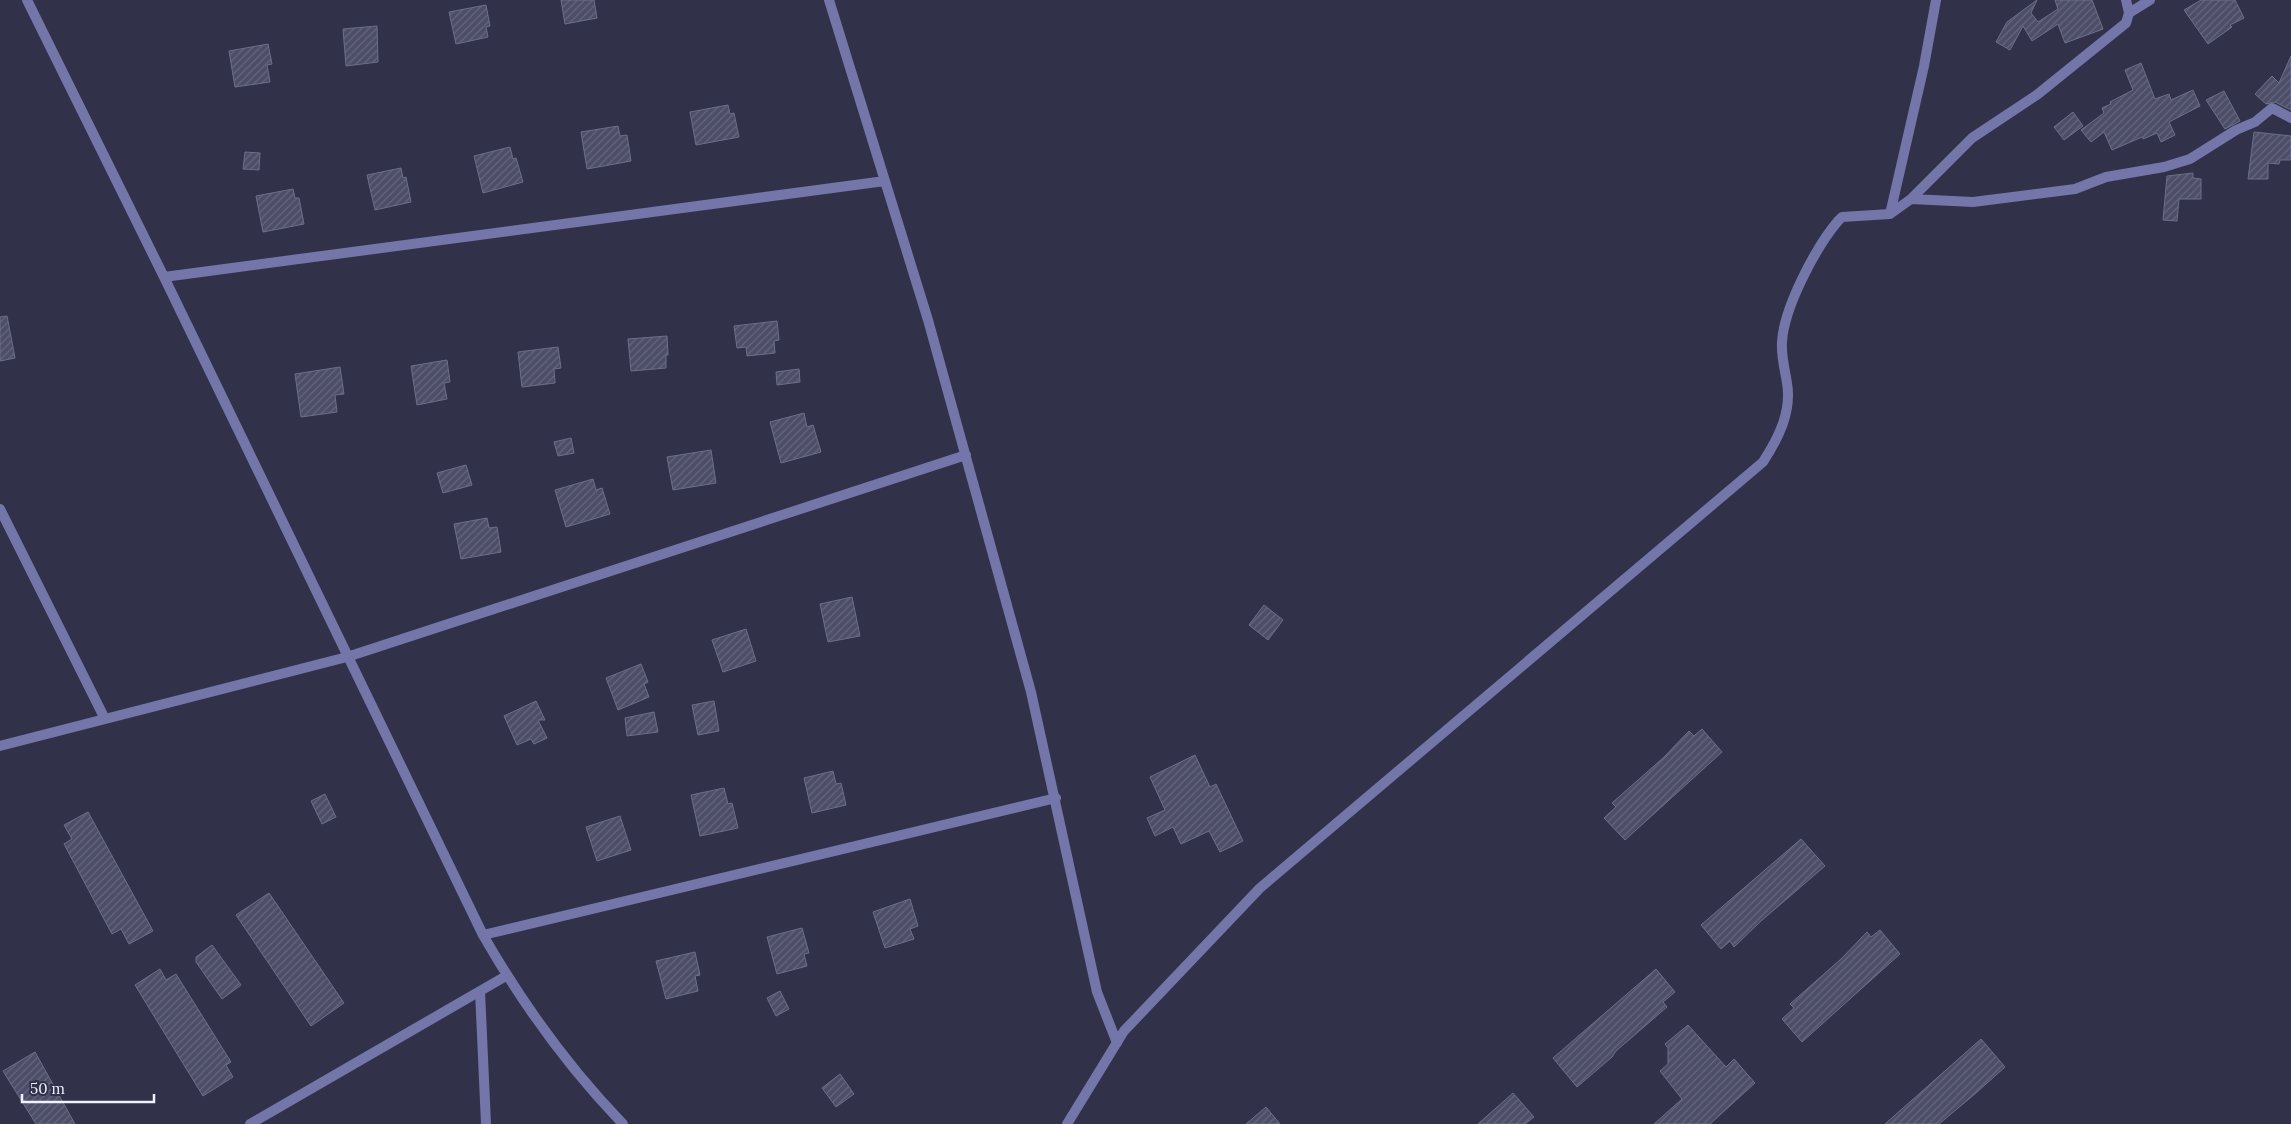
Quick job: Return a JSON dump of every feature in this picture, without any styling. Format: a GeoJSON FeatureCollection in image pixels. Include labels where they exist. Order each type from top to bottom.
{"type":"FeatureCollection","features":[{"type":"Feature","properties":{"kind":"street"},"geometry":{"type":"LineString","coordinates":[[27,0],[164,277],[483,935],[506,976],[564,1059],[623,1124]]}},
{"type":"Feature","properties":{"kind":"street"},"geometry":{"type":"LineString","coordinates":[[829,0],[928,320],[966,455],[1031,692],[1098,992],[1117,1043]]}},
{"type":"Feature","properties":{"kind":"street"},"geometry":{"type":"LineString","coordinates":[[1890,214],[1924,66],[1936,0]]}},
{"type":"Feature","properties":{"kind":"street"},"geometry":{"type":"LineString","coordinates":[[1067,1124],[1124,1031],[1260,888],[1763,462],[1779,437],[1788,394],[1782,341],[1788,310],[1799,284],[1838,221],[1842,218],[1890,214],[1912,199],[1972,138],[2038,94],[2126,23],[2129,14],[2126,0]]}},
{"type":"Feature","properties":{"kind":"street"},"geometry":{"type":"LineString","coordinates":[[2129,14],[2150,0]]}},
{"type":"Feature","properties":{"kind":"street"},"geometry":{"type":"LineString","coordinates":[[1912,199],[1967,202],[2075,189],[2106,177],[2164,167],[2190,159],[2236,130],[2255,122],[2272,108],[2291,118]]}},
{"type":"Feature","properties":{"kind":"street"},"geometry":{"type":"LineString","coordinates":[[164,277],[885,181]]}},
{"type":"Feature","properties":{"kind":"street"},"geometry":{"type":"LineString","coordinates":[[0,746],[347,657],[966,455]]}},
{"type":"Feature","properties":{"kind":"street"},"geometry":{"type":"LineString","coordinates":[[0,509],[106,718]]}},
{"type":"Feature","properties":{"kind":"street"},"geometry":{"type":"LineString","coordinates":[[483,935],[1056,798]]}},
{"type":"Feature","properties":{"kind":"street"},"geometry":{"type":"LineString","coordinates":[[250,1124],[506,976]]}},
{"type":"Feature","properties":{"kind":"street"},"geometry":{"type":"LineString","coordinates":[[480,991],[486,1124]]}},
{"type":"Feature","properties":{"kind":"building"},"geometry":{"type":"Polygon","coordinates":[[[561,0],[594,0],[597,18],[565,24],[561,0]]]}},
{"type":"Feature","properties":{"kind":"building"},"geometry":{"type":"Polygon","coordinates":[[[2037,0],[2031,13],[2038,22],[2058,9],[2055,0],[2092,0],[2103,29],[2065,43],[2058,24],[2032,41],[2023,26],[2010,50],[1996,42],[2007,22],[2037,0]]]}},
{"type":"Feature","properties":{"kind":"building"},"geometry":{"type":"Polygon","coordinates":[[[2201,0],[2235,0],[2244,18],[2230,25],[2232,27],[2208,44],[2184,10],[2201,0]]]}},
{"type":"Feature","properties":{"kind":"building"},"geometry":{"type":"Polygon","coordinates":[[[486,5],[490,26],[486,27],[488,37],[456,44],[449,12],[486,5]]]}},
{"type":"Feature","properties":{"kind":"building"},"geometry":{"type":"Polygon","coordinates":[[[377,26],[378,62],[346,66],[343,29],[377,26]]]}},
{"type":"Feature","properties":{"kind":"building"},"geometry":{"type":"Polygon","coordinates":[[[268,44],[272,64],[267,65],[270,82],[235,87],[229,51],[268,44]]]}},
{"type":"Feature","properties":{"kind":"building"},"geometry":{"type":"Polygon","coordinates":[[[2291,56],[2291,110],[2275,102],[2266,104],[2255,94],[2272,76],[2279,83],[2291,56]]]}},
{"type":"Feature","properties":{"kind":"building"},"geometry":{"type":"Polygon","coordinates":[[[2141,63],[2155,99],[2169,94],[2171,100],[2193,90],[2200,106],[2169,122],[2175,135],[2161,142],[2157,133],[2143,139],[2142,137],[2112,150],[2104,132],[2091,142],[2081,130],[2104,113],[2102,108],[2133,90],[2125,70],[2141,63]]]}},
{"type":"Feature","properties":{"kind":"building"},"geometry":{"type":"Polygon","coordinates":[[[2224,91],[2240,121],[2225,129],[2206,100],[2224,91]]]}},
{"type":"Feature","properties":{"kind":"building"},"geometry":{"type":"Polygon","coordinates":[[[728,105],[730,114],[734,113],[739,137],[696,145],[690,112],[728,105]]]}},
{"type":"Feature","properties":{"kind":"building"},"geometry":{"type":"Polygon","coordinates":[[[2073,112],[2083,126],[2064,140],[2054,127],[2073,112]]]}},
{"type":"Feature","properties":{"kind":"building"},"geometry":{"type":"Polygon","coordinates":[[[618,126],[620,136],[627,135],[631,161],[587,169],[581,132],[618,126]]]}},
{"type":"Feature","properties":{"kind":"building"},"geometry":{"type":"Polygon","coordinates":[[[2254,132],[2291,136],[2291,160],[2280,160],[2279,164],[2268,163],[2268,179],[2248,179],[2254,132]]]}},
{"type":"Feature","properties":{"kind":"building"},"geometry":{"type":"Polygon","coordinates":[[[510,147],[513,159],[516,158],[523,182],[483,193],[474,156],[510,147]]]}},
{"type":"Feature","properties":{"kind":"building"},"geometry":{"type":"Polygon","coordinates":[[[245,152],[260,153],[259,170],[243,169],[245,152]]]}},
{"type":"Feature","properties":{"kind":"building"},"geometry":{"type":"Polygon","coordinates":[[[401,168],[403,178],[406,177],[411,202],[375,210],[367,175],[401,168]]]}},
{"type":"Feature","properties":{"kind":"building"},"geometry":{"type":"Polygon","coordinates":[[[2193,173],[2193,178],[2201,179],[2201,199],[2179,199],[2177,221],[2163,220],[2167,176],[2193,173]]]}},
{"type":"Feature","properties":{"kind":"building"},"geometry":{"type":"Polygon","coordinates":[[[293,189],[295,198],[299,198],[304,224],[263,232],[256,196],[293,189]]]}},
{"type":"Feature","properties":{"kind":"building"},"geometry":{"type":"Polygon","coordinates":[[[7,316],[15,358],[0,361],[0,317],[7,316]]]}},
{"type":"Feature","properties":{"kind":"building"},"geometry":{"type":"Polygon","coordinates":[[[777,321],[779,340],[774,341],[775,353],[747,356],[746,347],[737,348],[734,326],[777,321]]]}},
{"type":"Feature","properties":{"kind":"building"},"geometry":{"type":"Polygon","coordinates":[[[667,336],[668,355],[666,355],[666,368],[631,371],[628,339],[667,336]]]}},
{"type":"Feature","properties":{"kind":"building"},"geometry":{"type":"Polygon","coordinates":[[[558,347],[561,368],[554,369],[555,383],[522,387],[518,352],[558,347]]]}},
{"type":"Feature","properties":{"kind":"building"},"geometry":{"type":"Polygon","coordinates":[[[447,360],[450,382],[444,383],[447,399],[417,405],[411,366],[447,360]]]}},
{"type":"Feature","properties":{"kind":"building"},"geometry":{"type":"Polygon","coordinates":[[[340,367],[344,394],[335,395],[337,412],[301,417],[295,374],[340,367]]]}},
{"type":"Feature","properties":{"kind":"building"},"geometry":{"type":"Polygon","coordinates":[[[799,369],[800,382],[777,385],[776,372],[799,369]]]}},
{"type":"Feature","properties":{"kind":"building"},"geometry":{"type":"Polygon","coordinates":[[[804,413],[807,427],[813,425],[821,452],[781,463],[770,422],[804,413]]]}},
{"type":"Feature","properties":{"kind":"building"},"geometry":{"type":"Polygon","coordinates":[[[571,438],[574,453],[558,456],[554,442],[571,438]]]}},
{"type":"Feature","properties":{"kind":"building"},"geometry":{"type":"Polygon","coordinates":[[[711,450],[716,483],[673,490],[667,457],[711,450]]]}},
{"type":"Feature","properties":{"kind":"building"},"geometry":{"type":"Polygon","coordinates":[[[466,465],[472,485],[443,493],[437,473],[466,465]]]}},
{"type":"Feature","properties":{"kind":"building"},"geometry":{"type":"Polygon","coordinates":[[[593,479],[596,490],[602,488],[610,514],[566,527],[555,490],[593,479]]]}},
{"type":"Feature","properties":{"kind":"building"},"geometry":{"type":"Polygon","coordinates":[[[487,518],[489,528],[497,527],[501,552],[461,559],[454,524],[487,518]]]}},
{"type":"Feature","properties":{"kind":"building"},"geometry":{"type":"Polygon","coordinates":[[[852,597],[860,636],[828,642],[820,604],[852,597]]]}},
{"type":"Feature","properties":{"kind":"building"},"geometry":{"type":"Polygon","coordinates":[[[1264,605],[1283,620],[1268,640],[1249,625],[1264,605]]]}},
{"type":"Feature","properties":{"kind":"building"},"geometry":{"type":"Polygon","coordinates":[[[746,629],[756,661],[723,672],[712,640],[746,629]]]}},
{"type":"Feature","properties":{"kind":"building"},"geometry":{"type":"Polygon","coordinates":[[[641,664],[648,682],[644,684],[649,697],[618,710],[606,678],[641,664]]]}},
{"type":"Feature","properties":{"kind":"building"},"geometry":{"type":"Polygon","coordinates":[[[536,701],[545,720],[538,720],[547,738],[534,744],[531,739],[517,745],[504,716],[536,701]]]}},
{"type":"Feature","properties":{"kind":"building"},"geometry":{"type":"Polygon","coordinates":[[[714,701],[719,731],[698,735],[692,705],[714,701]]]}},
{"type":"Feature","properties":{"kind":"building"},"geometry":{"type":"Polygon","coordinates":[[[654,712],[658,732],[627,736],[625,718],[654,712]]]}},
{"type":"Feature","properties":{"kind":"building"},"geometry":{"type":"Polygon","coordinates":[[[1702,729],[1722,752],[1625,840],[1604,818],[1616,807],[1612,803],[1663,758],[1689,731],[1694,736],[1702,729]]]}},
{"type":"Feature","properties":{"kind":"building"},"geometry":{"type":"Polygon","coordinates":[[[1195,755],[1210,787],[1216,784],[1243,841],[1220,852],[1209,831],[1181,844],[1173,827],[1155,836],[1147,818],[1165,810],[1150,777],[1195,755]]]}},
{"type":"Feature","properties":{"kind":"building"},"geometry":{"type":"Polygon","coordinates":[[[833,771],[836,784],[841,783],[846,805],[812,813],[804,778],[833,771]]]}},
{"type":"Feature","properties":{"kind":"building"},"geometry":{"type":"Polygon","coordinates":[[[724,788],[728,804],[732,803],[738,828],[700,836],[691,795],[724,788]]]}},
{"type":"Feature","properties":{"kind":"building"},"geometry":{"type":"Polygon","coordinates":[[[325,794],[336,817],[322,824],[311,801],[325,794]]]}},
{"type":"Feature","properties":{"kind":"building"},"geometry":{"type":"Polygon","coordinates":[[[88,812],[153,931],[129,944],[121,929],[112,934],[64,844],[72,839],[64,825],[88,812]]]}},
{"type":"Feature","properties":{"kind":"building"},"geometry":{"type":"Polygon","coordinates":[[[620,816],[631,850],[597,861],[586,827],[620,816]]]}},
{"type":"Feature","properties":{"kind":"building"},"geometry":{"type":"Polygon","coordinates":[[[1801,839],[1825,866],[1734,947],[1730,941],[1721,949],[1701,925],[1801,839]]]}},
{"type":"Feature","properties":{"kind":"building"},"geometry":{"type":"Polygon","coordinates":[[[269,893],[344,1003],[311,1026],[236,915],[269,893]]]}},
{"type":"Feature","properties":{"kind":"building"},"geometry":{"type":"Polygon","coordinates":[[[910,899],[918,926],[910,929],[914,939],[885,948],[873,912],[910,899]]]}},
{"type":"Feature","properties":{"kind":"building"},"geometry":{"type":"Polygon","coordinates":[[[802,928],[809,953],[804,954],[807,966],[777,974],[767,937],[802,928]]]}},
{"type":"Feature","properties":{"kind":"building"},"geometry":{"type":"Polygon","coordinates":[[[1880,930],[1900,954],[1802,1042],[1782,1019],[1794,1008],[1790,1004],[1841,959],[1867,932],[1871,937],[1880,930]]]}},
{"type":"Feature","properties":{"kind":"building"},"geometry":{"type":"Polygon","coordinates":[[[212,945],[241,985],[222,999],[196,962],[196,957],[212,945]]]}},
{"type":"Feature","properties":{"kind":"building"},"geometry":{"type":"Polygon","coordinates":[[[695,952],[700,975],[695,976],[698,991],[666,999],[656,961],[695,952]]]}},
{"type":"Feature","properties":{"kind":"building"},"geometry":{"type":"Polygon","coordinates":[[[160,969],[166,980],[176,974],[231,1062],[226,1065],[233,1077],[203,1096],[135,985],[160,969]]]}},
{"type":"Feature","properties":{"kind":"building"},"geometry":{"type":"Polygon","coordinates":[[[1656,969],[1675,992],[1663,1002],[1667,1007],[1577,1087],[1553,1058],[1656,969]]]}},
{"type":"Feature","properties":{"kind":"building"},"geometry":{"type":"Polygon","coordinates":[[[780,991],[789,1009],[776,1016],[767,998],[780,991]]]}},
{"type":"Feature","properties":{"kind":"building"},"geometry":{"type":"Polygon","coordinates":[[[1688,1025],[1726,1067],[1734,1059],[1755,1083],[1710,1124],[1654,1124],[1682,1099],[1660,1071],[1668,1064],[1668,1048],[1665,1044],[1688,1025]]]}},
{"type":"Feature","properties":{"kind":"building"},"geometry":{"type":"Polygon","coordinates":[[[1981,1039],[2005,1067],[1976,1093],[1939,1124],[1885,1124],[1981,1039]]]}},
{"type":"Feature","properties":{"kind":"building"},"geometry":{"type":"Polygon","coordinates":[[[35,1052],[75,1124],[36,1124],[3,1071],[35,1052]]]}},
{"type":"Feature","properties":{"kind":"building"},"geometry":{"type":"Polygon","coordinates":[[[840,1074],[854,1094],[836,1107],[822,1088],[840,1074]]]}},
{"type":"Feature","properties":{"kind":"building"},"geometry":{"type":"Polygon","coordinates":[[[1513,1093],[1534,1117],[1525,1124],[1478,1124],[1513,1093]]]}},
{"type":"Feature","properties":{"kind":"building"},"geometry":{"type":"Polygon","coordinates":[[[1266,1107],[1280,1124],[1246,1124],[1266,1107]]]}}]}
